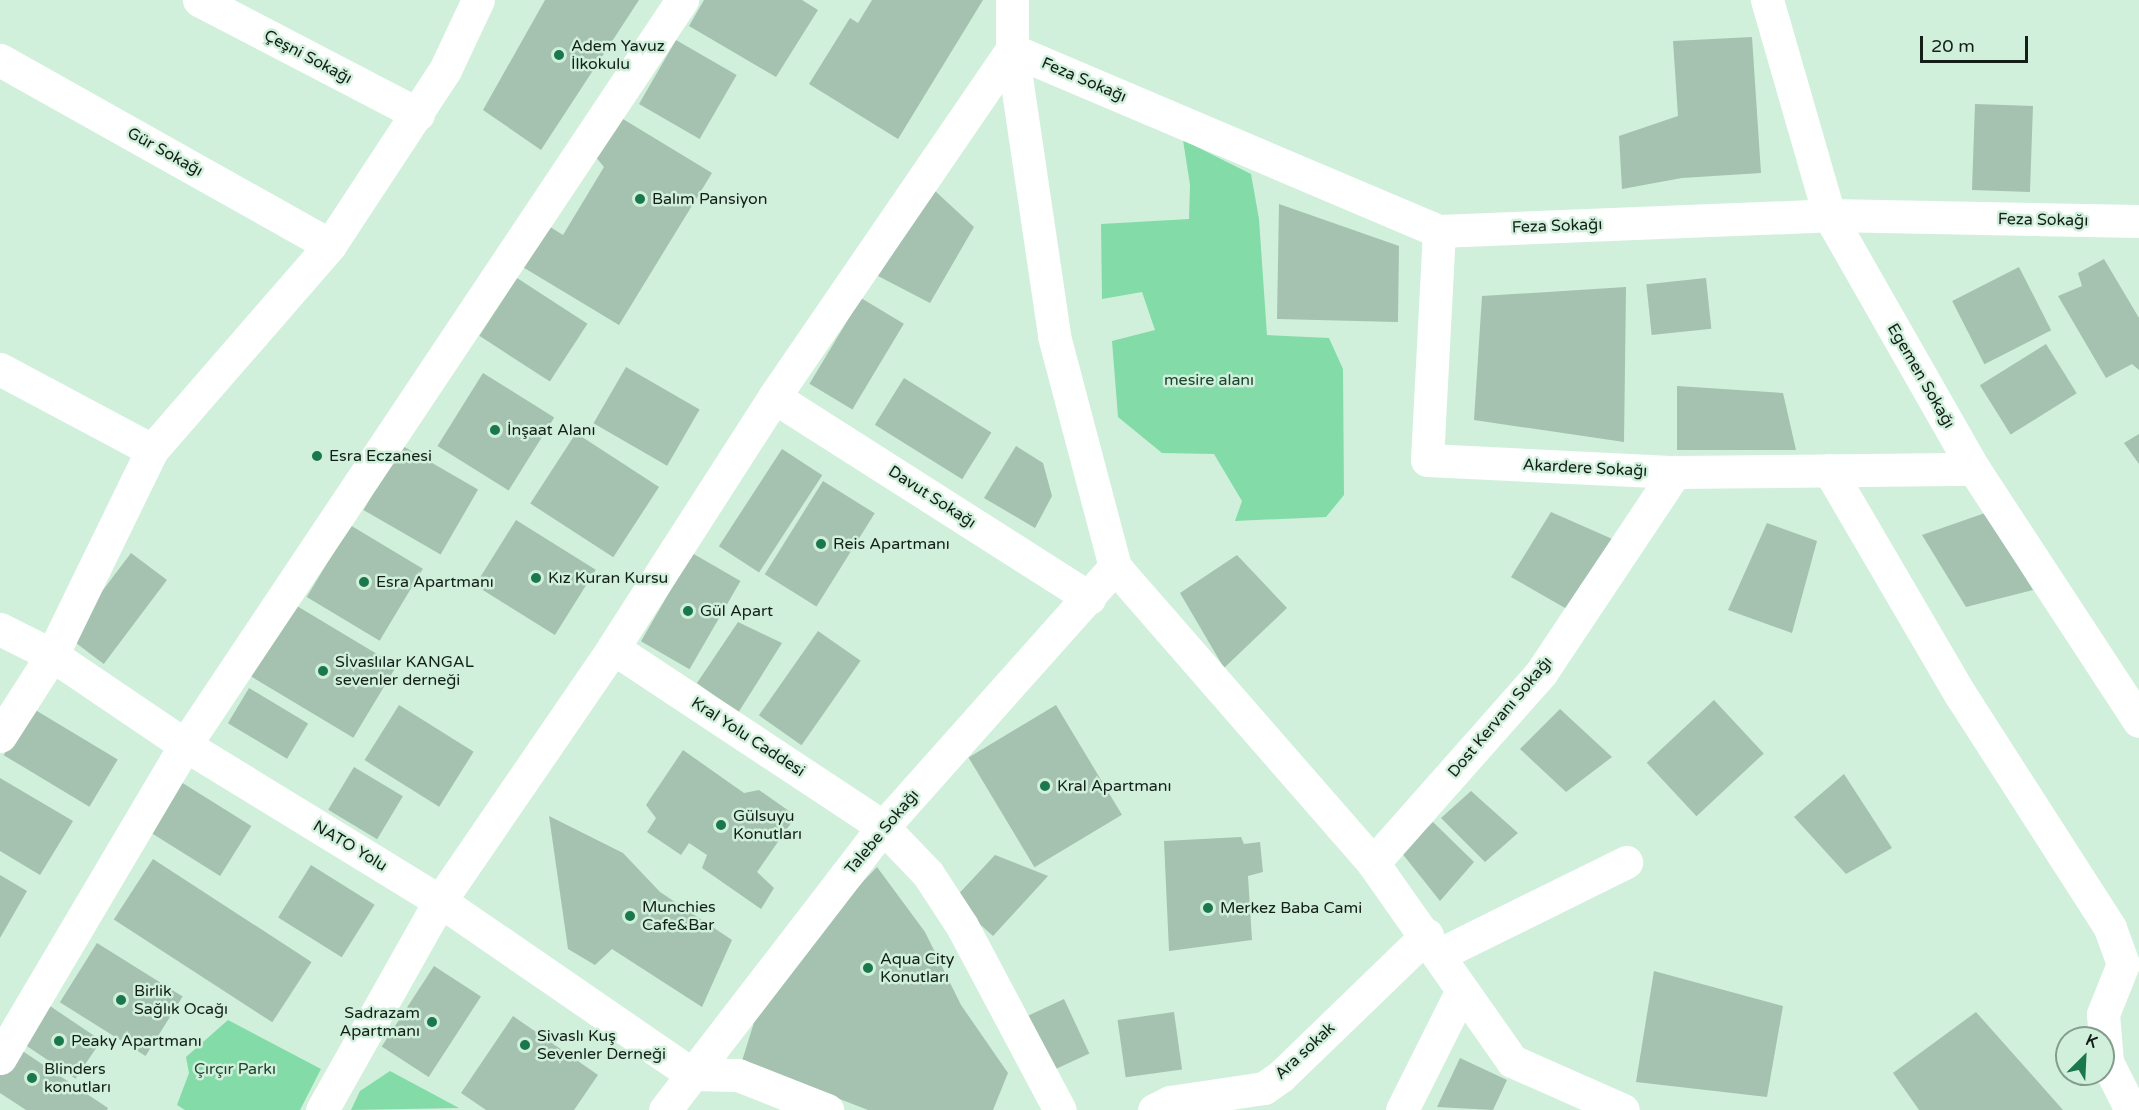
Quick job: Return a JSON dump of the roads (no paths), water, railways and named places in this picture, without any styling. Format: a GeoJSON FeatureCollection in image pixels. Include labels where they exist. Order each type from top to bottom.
{"type":"FeatureCollection","features":[{"type":"Feature","properties":{"kind":"street","name":"Çeşni Sokağı"},"geometry":{"type":"LineString","coordinates":[[199,0],[418,114]]}},
{"type":"Feature","properties":{"kind":"street"},"geometry":{"type":"LineString","coordinates":[[0,736],[52,656],[152,450],[330,245],[445,70],[478,0]]}},
{"type":"Feature","properties":{"kind":"street"},"geometry":{"type":"LineString","coordinates":[[0,1058],[185,745],[682,0]]}},
{"type":"Feature","properties":{"kind":"street"},"geometry":{"type":"LineString","coordinates":[[1012,0],[1012,50],[1054,336],[1115,567],[1373,863],[1512,1060],[1623,1110]]}},
{"type":"Feature","properties":{"kind":"street","name":"Egemen Sokağı"},"geometry":{"type":"LineString","coordinates":[[1767,0],[1829,215],[1974,469],[2139,721]]}},
{"type":"Feature","properties":{"kind":"street"},"geometry":{"type":"LineString","coordinates":[[322,1110],[440,901],[613,648],[774,397],[1012,50]]}},
{"type":"Feature","properties":{"kind":"street","name":"Feza Sokağı"},"geometry":{"type":"LineString","coordinates":[[1012,50],[1439,231],[1829,215],[2139,221]]}},
{"type":"Feature","properties":{"kind":"street","name":"Gür Sokağı"},"geometry":{"type":"LineString","coordinates":[[0,60],[330,245]]}},
{"type":"Feature","properties":{"kind":"street","name":"Akardere Sokağı"},"geometry":{"type":"LineString","coordinates":[[1439,231],[1427,460],[1674,472],[1974,469]]}},
{"type":"Feature","properties":{"kind":"street"},"geometry":{"type":"LineString","coordinates":[[0,369],[152,450]]}},
{"type":"Feature","properties":{"kind":"street","name":"Davut Sokağı"},"geometry":{"type":"LineString","coordinates":[[774,397],[1089,598]]}},
{"type":"Feature","properties":{"kind":"street"},"geometry":{"type":"LineString","coordinates":[[1829,470],[1960,694],[2110,928],[2123,964],[2103,1014],[2107,1062],[2131,1110]]}},
{"type":"Feature","properties":{"kind":"street","name":"Dost Kervanı Sokağı"},"geometry":{"type":"LineString","coordinates":[[1373,863],[1541,673],[1674,472]]}},
{"type":"Feature","properties":{"kind":"street","name":"Talebe Sokağı"},"geometry":{"type":"LineString","coordinates":[[665,1110],[883,827],[1115,567]]}},
{"type":"Feature","properties":{"kind":"street","name":"NATO Yolu"},"geometry":{"type":"LineString","coordinates":[[0,629],[52,656],[185,745],[440,901],[692,1074]]}},
{"type":"Feature","properties":{"kind":"street","name":"Kral Yolu Caddesi"},"geometry":{"type":"LineString","coordinates":[[613,648],[883,827]]}},
{"type":"Feature","properties":{"kind":"street"},"geometry":{"type":"LineString","coordinates":[[883,827],[928,874],[962,926],[1060,1110]]}},
{"type":"Feature","properties":{"kind":"street","name":"Ara sokak"},"geometry":{"type":"LineString","coordinates":[[1154,1110],[1170,1102],[1264,1088],[1281,1076],[1433,945],[1626,862]]}},
{"type":"Feature","properties":{"kind":"street"},"geometry":{"type":"LineString","coordinates":[[1402,1110],[1462,990]]}},
{"type":"Feature","properties":{"kind":"street"},"geometry":{"type":"LineString","coordinates":[[692,1074],[738,1075],[827,1110]]}},
{"type":"Feature","properties":{"kind":"place","name":"Adem Yavuz İlkokulu"},"geometry":{"type":"Point","coordinates":[559,55]}},
{"type":"Feature","properties":{"kind":"place","name":"Balım Pansiyon"},"geometry":{"type":"Point","coordinates":[640,199]}},
{"type":"Feature","properties":{"kind":"place","name":"İnşaat Alanı"},"geometry":{"type":"Point","coordinates":[495,430]}},
{"type":"Feature","properties":{"kind":"place","name":"Esra Eczanesi"},"geometry":{"type":"Point","coordinates":[317,456]}},
{"type":"Feature","properties":{"kind":"place","name":"Reis Apartmanı"},"geometry":{"type":"Point","coordinates":[821,544]}},
{"type":"Feature","properties":{"kind":"place","name":"Kız Kuran Kursu"},"geometry":{"type":"Point","coordinates":[536,578]}},
{"type":"Feature","properties":{"kind":"place","name":"Esra Apartmanı"},"geometry":{"type":"Point","coordinates":[364,582]}},
{"type":"Feature","properties":{"kind":"place","name":"Gül Apart"},"geometry":{"type":"Point","coordinates":[688,611]}},
{"type":"Feature","properties":{"kind":"place","name":"Sİvaslılar KANGAL sevenler derneği"},"geometry":{"type":"Point","coordinates":[323,671]}},
{"type":"Feature","properties":{"kind":"place","name":"Kral Apartmanı"},"geometry":{"type":"Point","coordinates":[1045,786]}},
{"type":"Feature","properties":{"kind":"place","name":"Gülsuyu Konutları"},"geometry":{"type":"Point","coordinates":[721,825]}},
{"type":"Feature","properties":{"kind":"place","name":"Merkez Baba Cami"},"geometry":{"type":"Point","coordinates":[1208,908]}},
{"type":"Feature","properties":{"kind":"place","name":"Munchies Cafe&Bar"},"geometry":{"type":"Point","coordinates":[630,916]}},
{"type":"Feature","properties":{"kind":"place","name":"Aqua City Konutları"},"geometry":{"type":"Point","coordinates":[868,968]}},
{"type":"Feature","properties":{"kind":"place","name":"Birlik Sağlık Ocağı"},"geometry":{"type":"Point","coordinates":[121,1000]}},
{"type":"Feature","properties":{"kind":"place","name":"Sadrazam Apartmanı"},"geometry":{"type":"Point","coordinates":[432,1022]}},
{"type":"Feature","properties":{"kind":"place","name":"Peaky Apartmanı"},"geometry":{"type":"Point","coordinates":[59,1041]}},
{"type":"Feature","properties":{"kind":"place","name":"Sivaslı Kuş Sevenler Derneği"},"geometry":{"type":"Point","coordinates":[525,1045]}},
{"type":"Feature","properties":{"kind":"place","name":"Blinders konutları"},"geometry":{"type":"Point","coordinates":[32,1078]}},
{"type":"Feature","properties":{"kind":"park label","name":"mesire alanı"},"geometry":{"type":"Point","coordinates":[1209,380]}},
{"type":"Feature","properties":{"kind":"park label","name":"Çırçır Parkı"},"geometry":{"type":"Point","coordinates":[235,1069]}}]}
